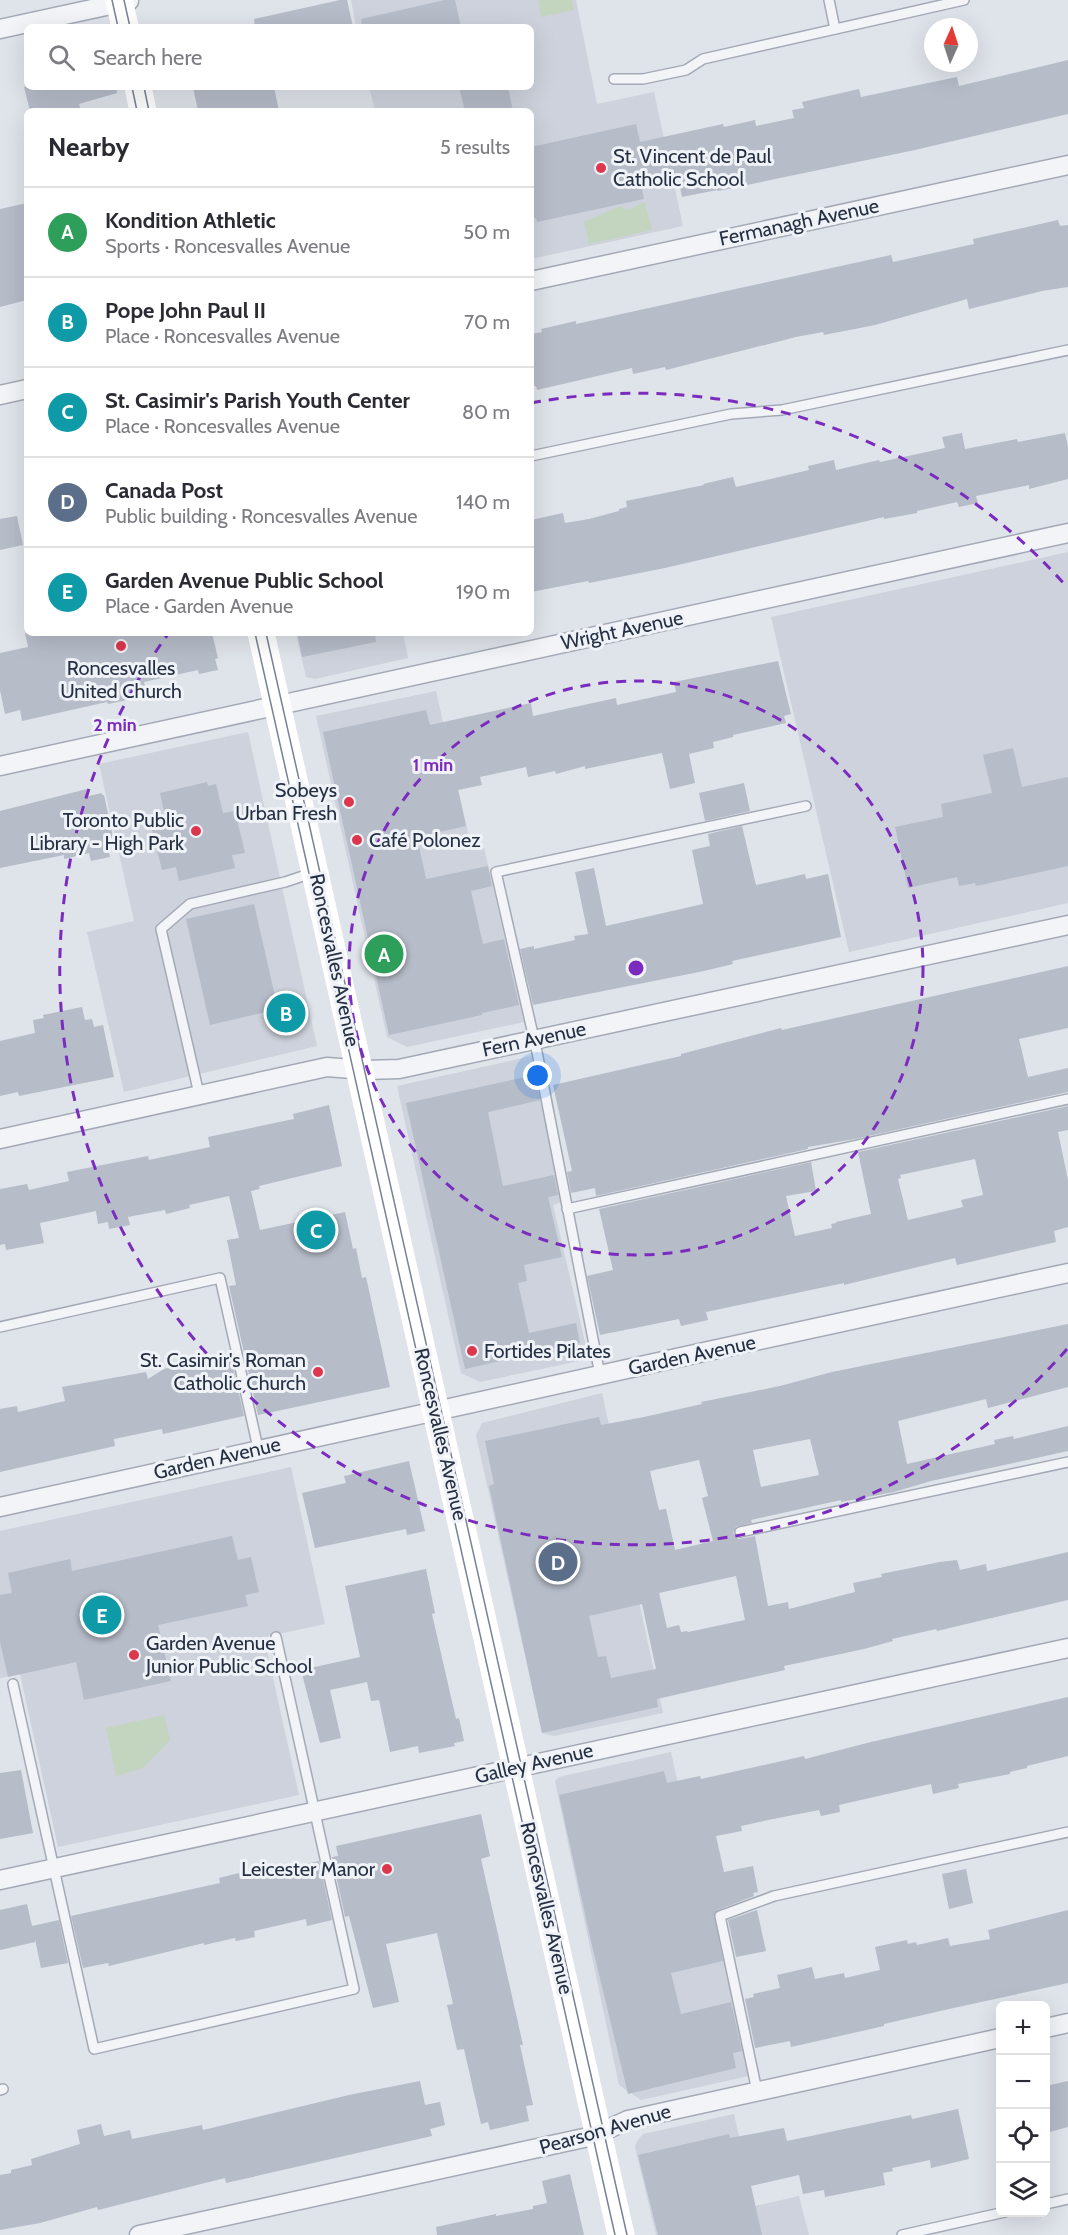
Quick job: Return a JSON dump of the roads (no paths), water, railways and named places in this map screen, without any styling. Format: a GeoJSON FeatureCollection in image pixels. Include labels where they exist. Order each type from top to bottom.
{"type":"FeatureCollection","features":[{"type":"Feature","properties":{"kind":"street"},"geometry":{"type":"LineString","coordinates":[[29,24],[123,8]]}},
{"type":"Feature","properties":{"kind":"street"},"geometry":{"type":"LineString","coordinates":[[0,29],[24,25]]}},
{"type":"Feature","properties":{"kind":"street"},"geometry":{"type":"LineString","coordinates":[[139,90],[142,108]]}},
{"type":"Feature","properties":{"kind":"street","name":"Fermanagh Avenue"},"geometry":{"type":"LineString","coordinates":[[534,280],[1068,165]]}},
{"type":"Feature","properties":{"kind":"street"},"geometry":{"type":"LineString","coordinates":[[0,395],[24,390]]}},
{"type":"Feature","properties":{"kind":"street","name":"Wright Avenue"},"geometry":{"type":"LineString","coordinates":[[0,766],[1068,534]]}},
{"type":"Feature","properties":{"kind":"street","name":"Roncesvalles Avenue"},"geometry":{"type":"LineString","coordinates":[[262,636],[621,2235]]}},
{"type":"Feature","properties":{"kind":"street","name":"Fern Avenue"},"geometry":{"type":"LineString","coordinates":[[0,1139],[327,1067],[359,1070],[399,1069],[1068,925]]}},
{"type":"Feature","properties":{"kind":"street","name":"Garden Avenue"},"geometry":{"type":"LineString","coordinates":[[0,1507],[258,1448],[1068,1273]]}},
{"type":"Feature","properties":{"kind":"street","name":"Galley Avenue"},"geometry":{"type":"LineString","coordinates":[[0,1880],[1068,1648]]}},
{"type":"Feature","properties":{"kind":"street"},"geometry":{"type":"LineString","coordinates":[[1050,2027],[1068,2023]]}},
{"type":"Feature","properties":{"kind":"street","name":"Pearson Avenue"},"geometry":{"type":"LineString","coordinates":[[139,2235],[598,2134],[628,2120],[996,2039]]}},
{"type":"Feature","properties":{"kind":"lane"},"geometry":{"type":"LineString","coordinates":[[829,0],[835,29]]}},
{"type":"Feature","properties":{"kind":"lane"},"geometry":{"type":"LineString","coordinates":[[614,78],[643,79],[686,70],[703,59],[964,0]]}},
{"type":"Feature","properties":{"kind":"lane"},"geometry":{"type":"LineString","coordinates":[[534,455],[731,414],[782,410],[1068,350]]}},
{"type":"Feature","properties":{"kind":"lane"},"geometry":{"type":"LineString","coordinates":[[600,1375],[533,1039],[496,872],[806,806]]}},
{"type":"Feature","properties":{"kind":"lane"},"geometry":{"type":"LineString","coordinates":[[199,1094],[162,929],[190,904],[285,882],[315,872]]}},
{"type":"Feature","properties":{"kind":"lane"},"geometry":{"type":"LineString","coordinates":[[567,1209],[1068,1099]]}},
{"type":"Feature","properties":{"kind":"lane"},"geometry":{"type":"LineString","coordinates":[[0,1327],[220,1278],[258,1448]]}},
{"type":"Feature","properties":{"kind":"lane"},"geometry":{"type":"LineString","coordinates":[[740,1532],[1068,1462]]}},
{"type":"Feature","properties":{"kind":"lane"},"geometry":{"type":"LineString","coordinates":[[13,1684],[94,2049],[354,1989],[276,1637]]}},
{"type":"Feature","properties":{"kind":"lane"},"geometry":{"type":"LineString","coordinates":[[757,2091],[720,1916],[774,1896],[1068,1832]]}},
{"type":"Feature","properties":{"kind":"lane"},"geometry":{"type":"LineString","coordinates":[[1050,2203],[1068,2199]]}},
{"type":"Feature","properties":{"kind":"lane"},"geometry":{"type":"LineString","coordinates":[[902,2235],[996,2214]]}},
{"type":"Feature","properties":{"kind":"tram line"},"geometry":{"type":"LineString","coordinates":[[112,0],[117,24]]}},
{"type":"Feature","properties":{"kind":"tram line"},"geometry":{"type":"LineString","coordinates":[[124,0],[129,24]]}},
{"type":"Feature","properties":{"kind":"tram line"},"geometry":{"type":"LineString","coordinates":[[133,90],[136,108]]}},
{"type":"Feature","properties":{"kind":"tram line"},"geometry":{"type":"LineString","coordinates":[[145,90],[148,108]]}},
{"type":"Feature","properties":{"kind":"tram line"},"geometry":{"type":"LineString","coordinates":[[256,636],[615,2235]]}},
{"type":"Feature","properties":{"kind":"tram line"},"geometry":{"type":"LineString","coordinates":[[267,636],[627,2235]]}},
{"type":"Feature","properties":{"kind":"place","name":"St. Vincent de Paul Catholic School"},"geometry":{"type":"Point","coordinates":[601,168]}},
{"type":"Feature","properties":{"kind":"place","name":"Roncesvalles United Church"},"geometry":{"type":"Point","coordinates":[121,646]}},
{"type":"Feature","properties":{"kind":"place","name":"Sobeys Urban Fresh"},"geometry":{"type":"Point","coordinates":[349,802]}},
{"type":"Feature","properties":{"kind":"place","name":"Toronto Public Library - High Park"},"geometry":{"type":"Point","coordinates":[196,831]}},
{"type":"Feature","properties":{"kind":"place","name":"Café Polonez"},"geometry":{"type":"Point","coordinates":[357,840]}},
{"type":"Feature","properties":{"kind":"place","name":"Kondition Athletic"},"geometry":{"type":"Point","coordinates":[384,954]}},
{"type":"Feature","properties":{"kind":"place","name":"Pope John Paul II"},"geometry":{"type":"Point","coordinates":[286,1013]}},
{"type":"Feature","properties":{"kind":"place","name":"St. Casimir's Parish Youth Center"},"geometry":{"type":"Point","coordinates":[316,1230]}},
{"type":"Feature","properties":{"kind":"place","name":"Fortides Pilates"},"geometry":{"type":"Point","coordinates":[472,1351]}},
{"type":"Feature","properties":{"kind":"place","name":"St. Casimir's Roman Catholic Church"},"geometry":{"type":"Point","coordinates":[318,1372]}},
{"type":"Feature","properties":{"kind":"place","name":"Canada Post"},"geometry":{"type":"Point","coordinates":[558,1562]}},
{"type":"Feature","properties":{"kind":"place","name":"Garden Avenue Public School"},"geometry":{"type":"Point","coordinates":[102,1615]}},
{"type":"Feature","properties":{"kind":"place","name":"Garden Avenue Junior Public School"},"geometry":{"type":"Point","coordinates":[134,1655]}},
{"type":"Feature","properties":{"kind":"place","name":"Leicester Manor"},"geometry":{"type":"Point","coordinates":[387,1869]}}]}
